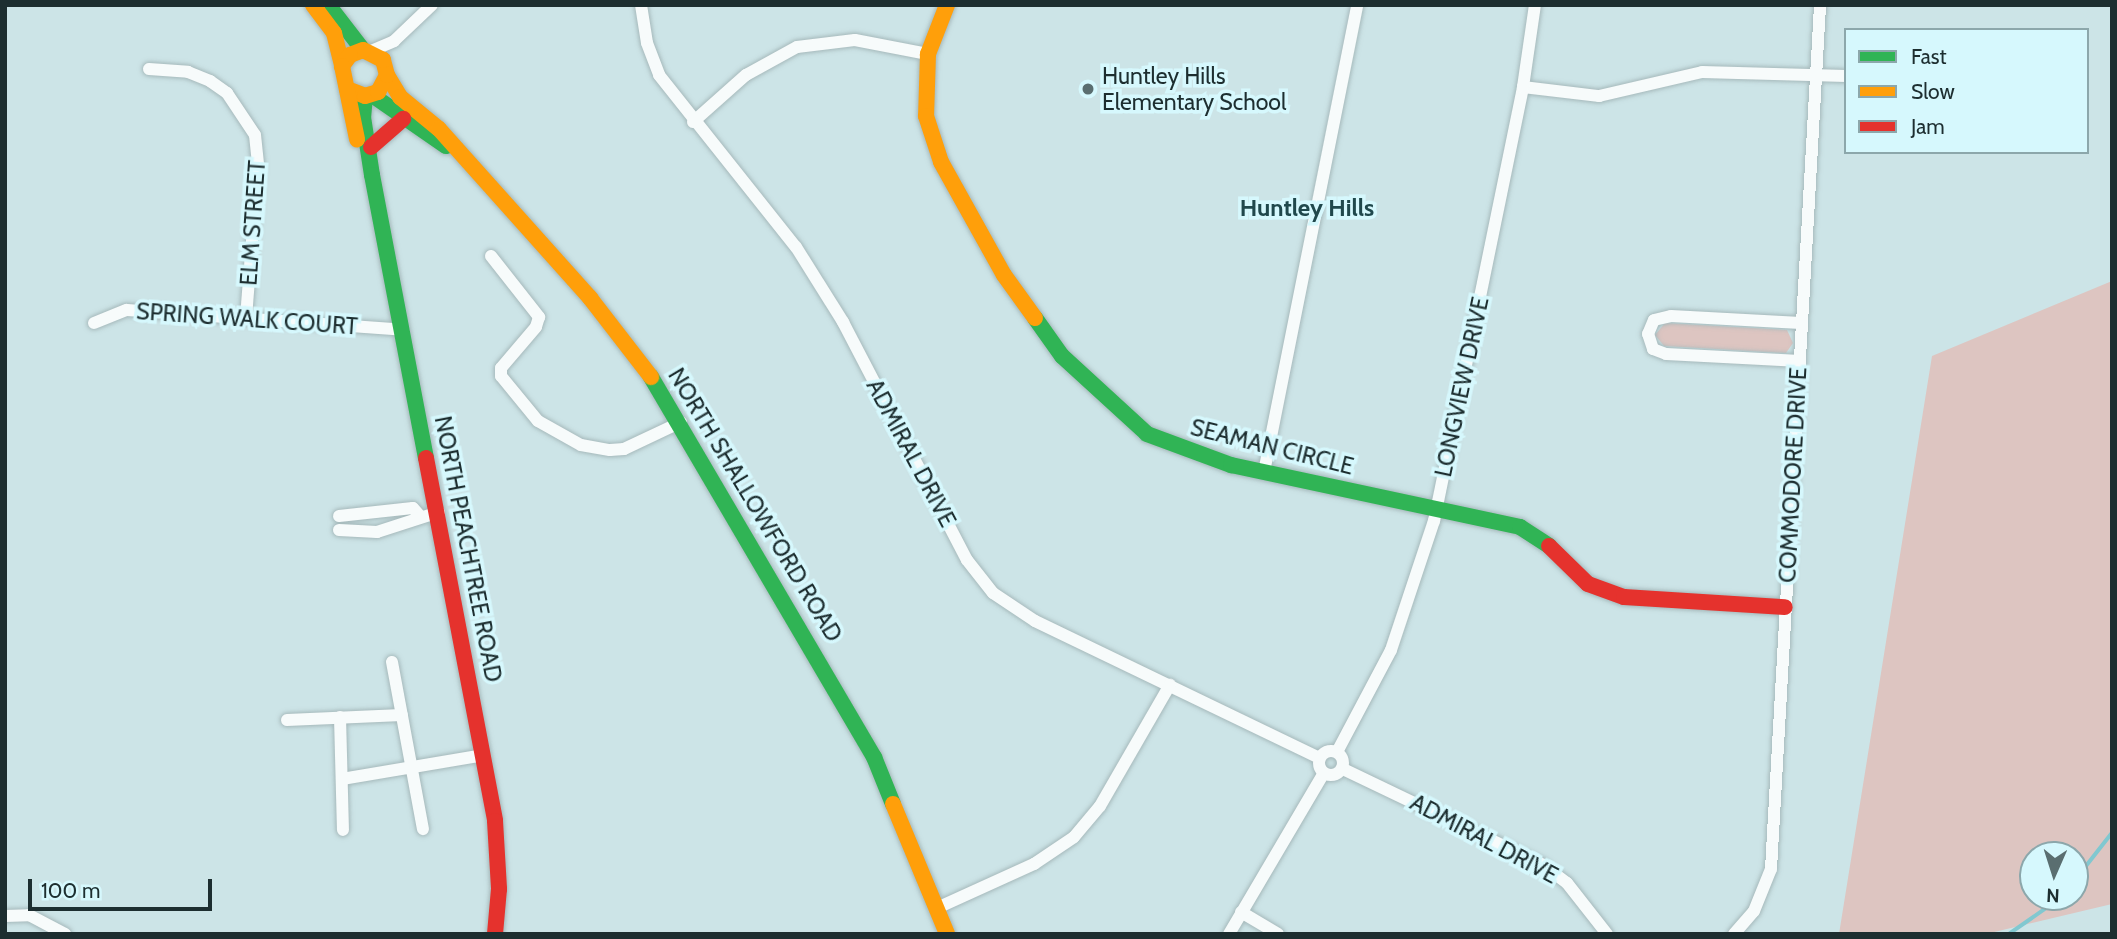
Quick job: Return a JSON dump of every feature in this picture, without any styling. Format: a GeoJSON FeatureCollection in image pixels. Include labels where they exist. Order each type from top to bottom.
{"type":"FeatureCollection","features":[{"type":"Feature","properties":{"kind":"street","name":"NORTH PEACHTREE ROAD"},"geometry":{"type":"LineString","coordinates":[[313,5],[334,33],[358,142],[372,175]]}},
{"type":"Feature","properties":{"kind":"street"},"geometry":{"type":"LineString","coordinates":[[328,5],[387,71]]}},
{"type":"Feature","properties":{"kind":"street"},"geometry":{"type":"LineString","coordinates":[[342,66],[350,55],[394,41],[432,5]]}},
{"type":"Feature","properties":{"kind":"street","name":"ADMIRAL DRIVE"},"geometry":{"type":"LineString","coordinates":[[641,5],[647,43],[659,75],[693,122],[768,208],[821,286],[979,576],[1006,604],[1035,621],[1320,758]]}},
{"type":"Feature","properties":{"kind":"street","name":"SEAMAN CIRCLE"},"geometry":{"type":"LineString","coordinates":[[947,5],[928,54],[926,116],[933,142],[1004,275],[1062,356],[1147,434],[1198,455],[1264,472],[1437,507],[1533,533],[1576,575],[1602,591],[1625,597],[1785,607]]}},
{"type":"Feature","properties":{"kind":"street"},"geometry":{"type":"LineString","coordinates":[[1264,472],[1357,5]]}},
{"type":"Feature","properties":{"kind":"street","name":"LONGVIEW DRIVE"},"geometry":{"type":"LineString","coordinates":[[1337,752],[1391,650],[1437,507],[1523,87],[1535,5]]}},
{"type":"Feature","properties":{"kind":"street","name":"COMMODORE DRIVE"},"geometry":{"type":"LineString","coordinates":[[1734,934],[1754,911],[1771,869],[1820,5]]}},
{"type":"Feature","properties":{"kind":"street"},"geometry":{"type":"LineString","coordinates":[[693,122],[746,75],[797,47],[855,40],[928,54]]}},
{"type":"Feature","properties":{"kind":"street"},"geometry":{"type":"LineString","coordinates":[[347,89],[369,96],[383,87],[394,41]]}},
{"type":"Feature","properties":{"kind":"street","name":"ELM STREET"},"geometry":{"type":"LineString","coordinates":[[149,69],[188,72],[209,81],[227,93],[256,135],[258,165],[246,319]]}},
{"type":"Feature","properties":{"kind":"street","name":"NORTH SHALLOWFORD ROAD"},"geometry":{"type":"LineString","coordinates":[[387,71],[400,97],[439,129],[451,147],[622,336],[681,422],[874,757],[947,934]]}},
{"type":"Feature","properties":{"kind":"street"},"geometry":{"type":"LineString","coordinates":[[1523,87],[1599,96],[1702,72],[1844,76]]}},
{"type":"Feature","properties":{"kind":"street","name":"NORTH PEACHTREE ROAD"},"geometry":{"type":"LineString","coordinates":[[369,96],[363,117],[371,147],[372,175],[439,512],[495,821],[499,889],[495,934]]}},
{"type":"Feature","properties":{"kind":"street","name":"NORTH SHALLOWFORD ROAD"},"geometry":{"type":"LineString","coordinates":[[369,96],[451,147]]}},
{"type":"Feature","properties":{"kind":"street"},"geometry":{"type":"LineString","coordinates":[[371,147],[403,118]]}},
{"type":"Feature","properties":{"kind":"street"},"geometry":{"type":"LineString","coordinates":[[491,256],[539,317],[536,327],[501,368],[501,376],[538,421],[581,445],[610,450],[624,449],[681,422]]}},
{"type":"Feature","properties":{"kind":"street","name":"SPRING WALK COURT"},"geometry":{"type":"LineString","coordinates":[[94,323],[127,310],[403,330]]}},
{"type":"Feature","properties":{"kind":"street"},"geometry":{"type":"LineString","coordinates":[[1800,362],[1666,354],[1653,349],[1648,334],[1654,320],[1671,316],[1801,323]]}},
{"type":"Feature","properties":{"kind":"street"},"geometry":{"type":"LineString","coordinates":[[339,516],[414,508],[420,516]]}},
{"type":"Feature","properties":{"kind":"street"},"geometry":{"type":"LineString","coordinates":[[339,530],[377,532],[416,522],[420,516],[439,512]]}},
{"type":"Feature","properties":{"kind":"street"},"geometry":{"type":"LineString","coordinates":[[392,662],[422,829]]}},
{"type":"Feature","properties":{"kind":"street"},"geometry":{"type":"LineString","coordinates":[[937,908],[1034,864],[1074,837],[1100,806],[1170,685]]}},
{"type":"Feature","properties":{"kind":"street"},"geometry":{"type":"LineString","coordinates":[[287,720],[402,715]]}},
{"type":"Feature","properties":{"kind":"street"},"geometry":{"type":"LineString","coordinates":[[340,718],[343,830]]}},
{"type":"Feature","properties":{"kind":"street"},"geometry":{"type":"LineString","coordinates":[[1228,934],[1324,774],[1320,758],[1325,752],[1337,752],[1343,769],[1337,775],[1324,774]]}},
{"type":"Feature","properties":{"kind":"street"},"geometry":{"type":"LineString","coordinates":[[342,779],[484,755]]}},
{"type":"Feature","properties":{"kind":"street","name":"ADMIRAL DRIVE"},"geometry":{"type":"LineString","coordinates":[[1343,769],[1543,865],[1567,883],[1607,934]]}},
{"type":"Feature","properties":{"kind":"street"},"geometry":{"type":"LineString","coordinates":[[1241,912],[1278,934]]}},
{"type":"Feature","properties":{"kind":"street"},"geometry":{"type":"LineString","coordinates":[[5,916],[29,915],[65,934]]}},
{"type":"Feature","properties":{"kind":"shaded area"},"geometry":{"type":"Polygon","coordinates":[[[2112,281],[2112,904],[2089,909],[2089,841],[2019,841],[2019,911],[2083,911],[1986,934],[1839,934],[1932,356],[2112,281]]]}},
{"type":"Feature","properties":{"kind":"shaded area"},"geometry":{"type":"Polygon","coordinates":[[[1665,323],[1787,330],[1793,343],[1786,353],[1664,346],[1655,335],[1665,323]]]}},
{"type":"Feature","properties":{"kind":"waterway"},"geometry":{"type":"LineString","coordinates":[[2089,862],[2112,833]]}},
{"type":"Feature","properties":{"kind":"waterway"},"geometry":{"type":"LineString","coordinates":[[2009,934],[2042,911]]}},
{"type":"Feature","properties":{"kind":"traffic: fast"},"geometry":{"type":"LineString","coordinates":[[332,10],[363,50]]}},
{"type":"Feature","properties":{"kind":"traffic: fast"},"geometry":{"type":"LineString","coordinates":[[372,95],[446,146]]}},
{"type":"Feature","properties":{"kind":"traffic: fast"},"geometry":{"type":"LineString","coordinates":[[365,96],[363,117],[372,175],[426,458]]}},
{"type":"Feature","properties":{"kind":"traffic: fast"},"geometry":{"type":"LineString","coordinates":[[1035,318],[1062,356],[1147,434],[1231,465],[1520,527],[1549,546]]}},
{"type":"Feature","properties":{"kind":"traffic: fast"},"geometry":{"type":"LineString","coordinates":[[651,377],[874,757],[893,804]]}},
{"type":"Feature","properties":{"kind":"traffic: slow"},"geometry":{"type":"LineString","coordinates":[[313,5],[334,33],[342,66]]}},
{"type":"Feature","properties":{"kind":"traffic: slow"},"geometry":{"type":"LineString","coordinates":[[947,5],[928,54],[926,116],[941,162],[1004,275],[1035,318]]}},
{"type":"Feature","properties":{"kind":"traffic: slow"},"geometry":{"type":"LineString","coordinates":[[347,89],[365,96],[378,92],[387,75],[383,60],[363,50],[350,55],[342,66],[357,139]]}},
{"type":"Feature","properties":{"kind":"traffic: slow"},"geometry":{"type":"LineString","coordinates":[[387,75],[400,97],[439,129],[590,298],[651,377]]}},
{"type":"Feature","properties":{"kind":"traffic: slow"},"geometry":{"type":"LineString","coordinates":[[893,804],[947,934]]}},
{"type":"Feature","properties":{"kind":"traffic: jam"},"geometry":{"type":"LineString","coordinates":[[371,147],[403,119]]}},
{"type":"Feature","properties":{"kind":"traffic: jam"},"geometry":{"type":"LineString","coordinates":[[426,458],[495,821],[499,889],[495,934]]}},
{"type":"Feature","properties":{"kind":"traffic: jam"},"geometry":{"type":"LineString","coordinates":[[1549,546],[1588,584],[1624,597],[1785,607]]}},
{"type":"Feature","properties":{"kind":"place","name":"Huntley Hills Elementary School"},"geometry":{"type":"Point","coordinates":[1088,89]}},
{"type":"Feature","properties":{"kind":"district","name":"Huntley Hills"},"geometry":{"type":"Point","coordinates":[1307,208]}}]}
